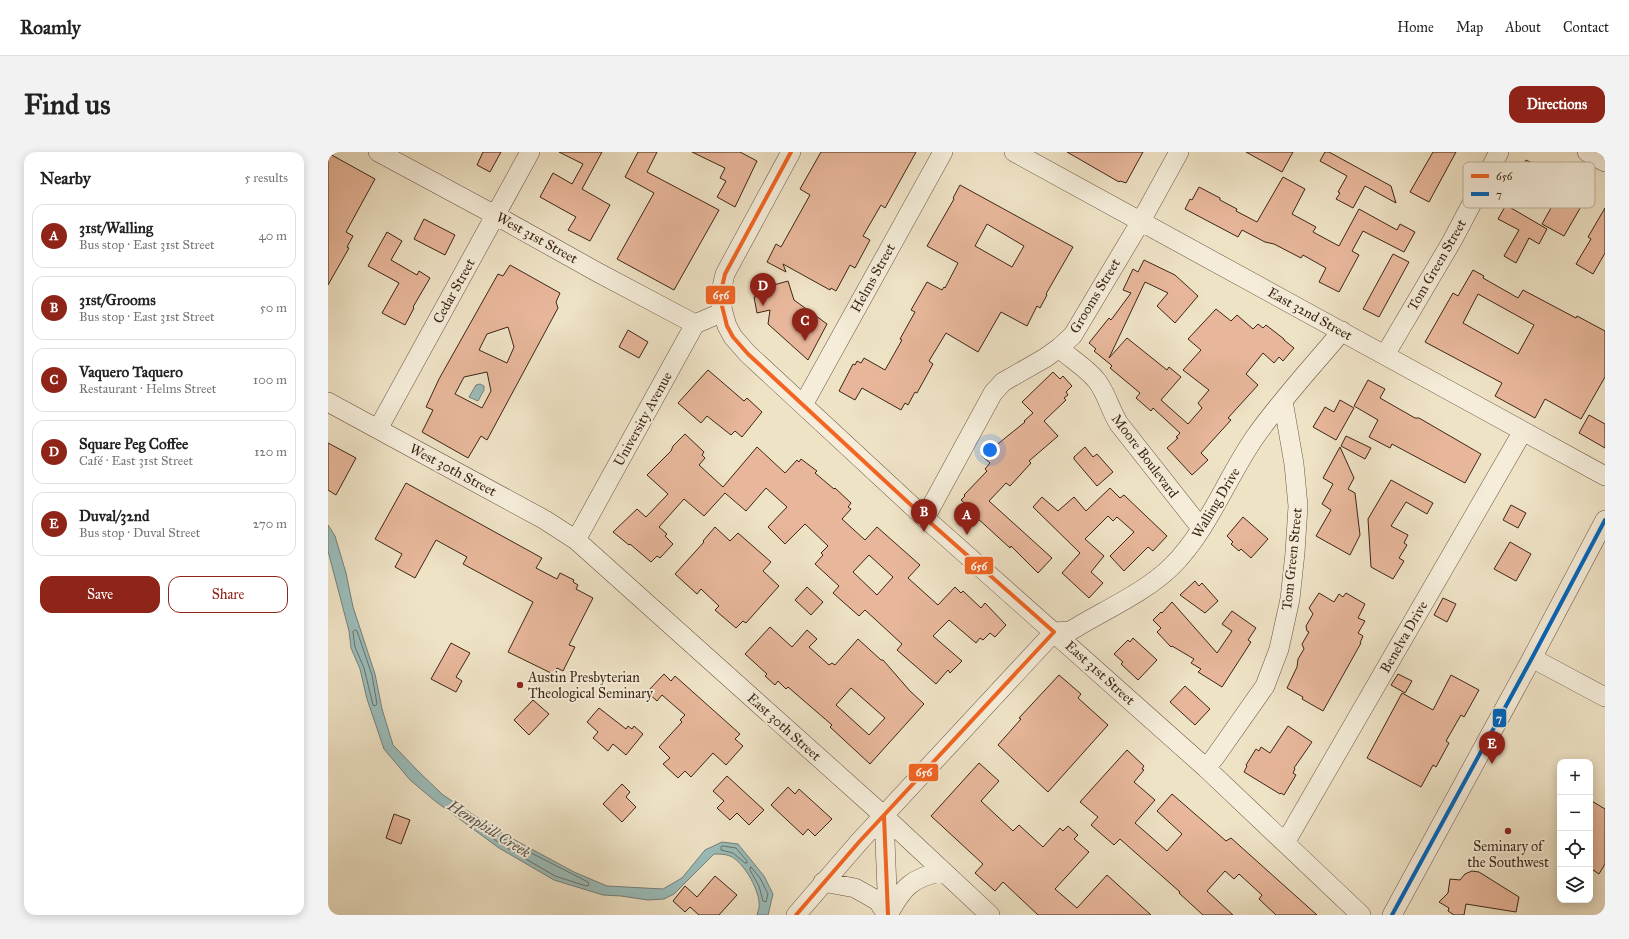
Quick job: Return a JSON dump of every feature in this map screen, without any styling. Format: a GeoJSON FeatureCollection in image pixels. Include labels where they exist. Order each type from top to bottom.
{"type":"FeatureCollection","features":[{"type":"Feature","properties":{"kind":"street","name":"West 31st Street"},"geometry":{"type":"LineString","coordinates":[[378,152],[695,324]]}},
{"type":"Feature","properties":{"kind":"street","name":"Cedar Street"},"geometry":{"type":"LineString","coordinates":[[378,429],[530,152]]}},
{"type":"Feature","properties":{"kind":"street"},"geometry":{"type":"LineString","coordinates":[[695,324],[722,312],[720,298],[725,274],[791,152]]}},
{"type":"Feature","properties":{"kind":"street","name":"Helms Street"},"geometry":{"type":"LineString","coordinates":[[803,405],[943,152]]}},
{"type":"Feature","properties":{"kind":"street","name":"East 32nd Street"},"geometry":{"type":"LineString","coordinates":[[1014,152],[1605,476]]}},
{"type":"Feature","properties":{"kind":"street","name":"Grooms Street"},"geometry":{"type":"LineString","coordinates":[[925,518],[993,393],[1003,382],[1059,348],[1072,335],[1179,152]]}},
{"type":"Feature","properties":{"kind":"street","name":"Tom Green Street"},"geometry":{"type":"LineString","coordinates":[[1494,162],[1499,152]]}},
{"type":"Feature","properties":{"kind":"street"},"geometry":{"type":"LineString","coordinates":[[1587,152],[1605,162]]}},
{"type":"Feature","properties":{"kind":"street","name":"Tom Green Street"},"geometry":{"type":"LineString","coordinates":[[1385,355],[1469,208]]}},
{"type":"Feature","properties":{"kind":"street","name":"East 31st Street"},"geometry":{"type":"LineString","coordinates":[[722,312],[730,331],[740,346],[925,518],[1206,768],[1361,915]]}},
{"type":"Feature","properties":{"kind":"street","name":"University Avenue"},"geometry":{"type":"LineString","coordinates":[[576,540],[695,324]]}},
{"type":"Feature","properties":{"kind":"street","name":"Walling Drive"},"geometry":{"type":"LineString","coordinates":[[1054,632],[1070,631],[1074,629],[1159,578],[1189,547],[1255,437],[1342,331]]}},
{"type":"Feature","properties":{"kind":"street","name":"Moore Boulevard"},"geometry":{"type":"LineString","coordinates":[[1059,348],[1098,382],[1112,413],[1119,424],[1201,528]]}},
{"type":"Feature","properties":{"kind":"street","name":"Tom Green Street"},"geometry":{"type":"LineString","coordinates":[[1206,768],[1265,686],[1279,649],[1290,599],[1298,506],[1294,464],[1283,401]]}},
{"type":"Feature","properties":{"kind":"street","name":"West 30th Street"},"geometry":{"type":"LineString","coordinates":[[328,402],[546,520],[576,540]]}},
{"type":"Feature","properties":{"kind":"street","name":"Benelva Drive"},"geometry":{"type":"LineString","coordinates":[[1285,843],[1524,431]]}},
{"type":"Feature","properties":{"kind":"street"},"geometry":{"type":"LineString","coordinates":[[1392,915],[1532,658],[1605,520]]}},
{"type":"Feature","properties":{"kind":"street","name":"East 30th Street"},"geometry":{"type":"LineString","coordinates":[[576,540],[884,816],[942,872],[990,915]]}},
{"type":"Feature","properties":{"kind":"street"},"geometry":{"type":"LineString","coordinates":[[796,915],[884,816],[1054,632]]}},
{"type":"Feature","properties":{"kind":"street"},"geometry":{"type":"LineString","coordinates":[[1532,658],[1605,697]]}},
{"type":"Feature","properties":{"kind":"street"},"geometry":{"type":"LineString","coordinates":[[884,816],[888,915]]}},
{"type":"Feature","properties":{"kind":"street"},"geometry":{"type":"LineString","coordinates":[[888,915],[899,896],[913,882],[928,874],[942,872]]}},
{"type":"Feature","properties":{"kind":"street"},"geometry":{"type":"LineString","coordinates":[[824,882],[855,888],[862,891],[878,902],[888,915]]}},
{"type":"Feature","properties":{"kind":"water"},"geometry":{"type":"Polygon","coordinates":[[[480,384],[484,386],[484,390],[478,401],[469,397],[476,385],[480,384]]]}},
{"type":"Feature","properties":{"kind":"water","name":"Hemphill Creek"},"geometry":{"type":"Polygon","coordinates":[[[328,525],[335,536],[346,573],[353,607],[375,674],[382,709],[393,745],[443,795],[500,832],[574,872],[607,886],[663,889],[682,878],[705,850],[722,842],[738,844],[764,876],[773,894],[768,915],[757,915],[759,908],[758,896],[753,883],[740,863],[724,854],[714,854],[674,894],[664,899],[648,900],[603,895],[554,880],[499,848],[435,801],[410,780],[384,749],[367,699],[360,669],[351,648],[349,631],[328,551],[328,525]]]}},
{"type":"Feature","properties":{"kind":"building"},"geometry":{"type":"Polygon","coordinates":[[[483,152],[501,152],[490,172],[477,165],[483,152]]]}},
{"type":"Feature","properties":{"kind":"building"},"geometry":{"type":"Polygon","coordinates":[[[559,152],[602,152],[582,189],[610,205],[590,241],[568,230],[576,217],[540,197],[553,173],[572,184],[583,164],[559,152]]]}},
{"type":"Feature","properties":{"kind":"building"},"geometry":{"type":"Polygon","coordinates":[[[638,152],[657,152],[647,172],[719,210],[674,290],[617,259],[654,193],[625,177],[638,152]]]}},
{"type":"Feature","properties":{"kind":"building"},"geometry":{"type":"Polygon","coordinates":[[[692,152],[740,152],[757,161],[735,207],[717,197],[726,181],[720,178],[725,168],[692,152]]]}},
{"type":"Feature","properties":{"kind":"building"},"geometry":{"type":"Polygon","coordinates":[[[821,152],[916,152],[885,208],[881,205],[863,236],[870,240],[855,268],[850,265],[836,291],[831,288],[830,290],[783,264],[786,272],[767,262],[776,244],[781,247],[810,195],[800,189],[821,152]]]}},
{"type":"Feature","properties":{"kind":"building"},"geometry":{"type":"Polygon","coordinates":[[[1067,152],[1143,152],[1126,183],[1119,182],[1067,152]]]}},
{"type":"Feature","properties":{"kind":"building"},"geometry":{"type":"Polygon","coordinates":[[[1246,152],[1293,152],[1282,172],[1246,152]]]}},
{"type":"Feature","properties":{"kind":"building"},"geometry":{"type":"Polygon","coordinates":[[[1325,152],[1329,152],[1391,186],[1396,203],[1365,186],[1353,208],[1336,199],[1340,193],[1338,192],[1347,176],[1320,161],[1325,152]]]}},
{"type":"Feature","properties":{"kind":"building"},"geometry":{"type":"Polygon","coordinates":[[[1433,152],[1456,152],[1429,202],[1410,192],[1433,152]]]}},
{"type":"Feature","properties":{"kind":"building"},"geometry":{"type":"Polygon","coordinates":[[[328,153],[375,179],[346,232],[353,236],[347,247],[349,248],[328,285],[328,153]]]}},
{"type":"Feature","properties":{"kind":"building"},"geometry":{"type":"Polygon","coordinates":[[[1283,177],[1305,189],[1292,214],[1316,227],[1313,232],[1339,246],[1359,209],[1397,230],[1400,224],[1415,232],[1404,252],[1363,231],[1352,251],[1359,255],[1339,292],[1319,282],[1326,268],[1303,255],[1301,258],[1242,230],[1238,237],[1185,209],[1199,187],[1237,209],[1236,211],[1257,222],[1283,177]]]}},
{"type":"Feature","properties":{"kind":"building"},"geometry":{"type":"Polygon","coordinates":[[[960,185],[1073,247],[1046,294],[1047,295],[1040,308],[1037,306],[1027,326],[1001,312],[978,352],[946,333],[929,361],[933,364],[917,393],[915,392],[908,405],[905,403],[901,410],[862,388],[855,400],[839,391],[853,364],[855,365],[857,361],[861,363],[864,358],[885,370],[902,340],[900,339],[915,312],[911,310],[927,282],[942,290],[944,287],[945,288],[958,263],[927,246],[954,199],[953,198],[960,185]],[[987,224],[975,246],[1012,267],[1024,246],[987,224]]]}},
{"type":"Feature","properties":{"kind":"building"},"geometry":{"type":"Polygon","coordinates":[[[1504,208],[1511,208],[1547,229],[1539,244],[1529,238],[1516,263],[1504,256],[1519,230],[1498,219],[1504,208]]]}},
{"type":"Feature","properties":{"kind":"building"},"geometry":{"type":"Polygon","coordinates":[[[1551,208],[1580,208],[1564,236],[1542,224],[1551,208]]]}},
{"type":"Feature","properties":{"kind":"building"},"geometry":{"type":"Polygon","coordinates":[[[1605,208],[1605,253],[1593,274],[1576,264],[1591,239],[1588,237],[1605,208]]]}},
{"type":"Feature","properties":{"kind":"building"},"geometry":{"type":"Polygon","coordinates":[[[424,219],[455,235],[445,255],[414,239],[424,219]]]}},
{"type":"Feature","properties":{"kind":"building"},"geometry":{"type":"Polygon","coordinates":[[[387,232],[402,241],[391,260],[417,275],[419,271],[430,278],[413,307],[414,308],[405,325],[382,313],[399,283],[368,266],[387,232]]]}},
{"type":"Feature","properties":{"kind":"building"},"geometry":{"type":"Polygon","coordinates":[[[1393,254],[1409,262],[1379,317],[1363,309],[1393,254]]]}},
{"type":"Feature","properties":{"kind":"building"},"geometry":{"type":"Polygon","coordinates":[[[1144,260],[1175,275],[1198,296],[1175,323],[1157,306],[1168,293],[1145,282],[1109,358],[1127,338],[1167,370],[1169,367],[1181,377],[1161,400],[1188,424],[1202,408],[1198,403],[1209,390],[1183,370],[1201,350],[1188,339],[1216,309],[1231,321],[1237,315],[1253,329],[1258,324],[1263,328],[1266,325],[1294,348],[1283,361],[1279,357],[1274,363],[1263,353],[1246,374],[1258,385],[1228,418],[1231,420],[1201,453],[1208,460],[1192,475],[1167,448],[1178,438],[1176,437],[1180,433],[1153,408],[1151,411],[1136,398],[1140,393],[1110,368],[1112,366],[1094,351],[1096,349],[1089,343],[1109,318],[1111,320],[1131,293],[1123,290],[1133,269],[1138,272],[1144,260]]]}},
{"type":"Feature","properties":{"kind":"building"},"geometry":{"type":"Polygon","coordinates":[[[510,265],[560,293],[556,302],[558,308],[487,440],[481,436],[468,458],[422,432],[433,410],[426,407],[439,379],[498,274],[503,276],[510,265]],[[508,327],[487,334],[479,350],[507,363],[514,347],[508,327]],[[487,372],[464,377],[455,394],[482,408],[491,391],[487,372]]]}},
{"type":"Feature","properties":{"kind":"building"},"geometry":{"type":"Polygon","coordinates":[[[1473,270],[1484,276],[1483,278],[1518,298],[1523,290],[1576,318],[1577,316],[1605,331],[1605,377],[1581,419],[1545,399],[1535,418],[1495,396],[1502,383],[1425,342],[1453,293],[1458,296],[1473,270]],[[1478,294],[1463,323],[1518,354],[1534,325],[1478,294]]]}},
{"type":"Feature","properties":{"kind":"building"},"geometry":{"type":"Polygon","coordinates":[[[788,281],[794,300],[827,324],[808,360],[768,324],[770,310],[757,313],[754,297],[764,295],[763,288],[788,281]]]}},
{"type":"Feature","properties":{"kind":"building"},"geometry":{"type":"Polygon","coordinates":[[[628,330],[648,342],[639,358],[619,347],[628,330]]]}},
{"type":"Feature","properties":{"kind":"building"},"geometry":{"type":"Polygon","coordinates":[[[708,370],[744,401],[747,398],[762,412],[742,437],[735,431],[731,435],[707,416],[701,423],[678,403],[708,370]]]}},
{"type":"Feature","properties":{"kind":"building"},"geometry":{"type":"Polygon","coordinates":[[[1053,372],[1060,379],[1063,376],[1072,386],[1066,392],[1068,395],[1064,398],[1066,400],[1044,421],[1058,436],[1029,461],[1031,463],[1010,486],[1006,483],[989,501],[1052,558],[1038,573],[1011,546],[1010,548],[967,509],[969,507],[961,500],[987,471],[985,469],[990,463],[982,456],[992,445],[994,447],[1025,422],[1024,421],[1033,413],[1022,402],[1053,372]]]}},
{"type":"Feature","properties":{"kind":"building"},"geometry":{"type":"Polygon","coordinates":[[[1368,380],[1385,389],[1380,398],[1415,418],[1419,418],[1481,454],[1465,483],[1392,444],[1390,448],[1369,437],[1378,420],[1354,406],[1368,380]]]}},
{"type":"Feature","properties":{"kind":"building"},"geometry":{"type":"Polygon","coordinates":[[[1340,400],[1354,408],[1336,440],[1313,427],[1325,407],[1334,412],[1340,400]]]}},
{"type":"Feature","properties":{"kind":"building"},"geometry":{"type":"Polygon","coordinates":[[[1589,415],[1605,424],[1605,448],[1579,433],[1589,415]]]}},
{"type":"Feature","properties":{"kind":"building"},"geometry":{"type":"Polygon","coordinates":[[[685,434],[704,452],[702,455],[705,458],[699,465],[723,487],[757,447],[785,473],[797,460],[799,462],[801,459],[817,471],[815,473],[834,489],[835,488],[851,503],[848,507],[851,509],[842,519],[865,540],[877,527],[920,565],[908,578],[938,605],[955,587],[961,593],[963,591],[981,608],[985,603],[1006,625],[995,637],[990,633],[983,640],[980,638],[976,643],[949,620],[933,636],[962,661],[950,673],[948,670],[936,684],[897,650],[902,644],[865,610],[859,616],[833,593],[839,586],[815,564],[823,555],[821,553],[828,546],[805,524],[785,544],[768,527],[787,507],[766,488],[746,511],[725,493],[704,516],[684,499],[659,527],[667,534],[665,536],[673,544],[660,558],[657,556],[651,562],[613,532],[637,509],[646,517],[668,494],[647,475],[671,451],[673,446],[685,434]],[[869,555],[853,572],[877,595],[893,577],[869,555]]]}},
{"type":"Feature","properties":{"kind":"building"},"geometry":{"type":"Polygon","coordinates":[[[1346,436],[1371,448],[1365,459],[1341,446],[1346,436]]]}},
{"type":"Feature","properties":{"kind":"building"},"geometry":{"type":"Polygon","coordinates":[[[328,443],[356,458],[336,495],[328,490],[328,443]]]}},
{"type":"Feature","properties":{"kind":"building"},"geometry":{"type":"Polygon","coordinates":[[[1085,447],[1093,457],[1097,454],[1113,472],[1097,486],[1074,459],[1074,457],[1085,447]]]}},
{"type":"Feature","properties":{"kind":"building"},"geometry":{"type":"Polygon","coordinates":[[[1340,447],[1354,478],[1348,489],[1355,493],[1360,535],[1350,555],[1316,536],[1331,510],[1322,504],[1333,484],[1323,478],[1340,447]]]}},
{"type":"Feature","properties":{"kind":"building"},"geometry":{"type":"Polygon","coordinates":[[[1391,480],[1433,503],[1427,514],[1406,502],[1391,526],[1408,535],[1404,543],[1407,545],[1399,558],[1404,561],[1393,579],[1371,567],[1368,519],[1391,480]]]}},
{"type":"Feature","properties":{"kind":"building"},"geometry":{"type":"Polygon","coordinates":[[[406,483],[542,558],[536,568],[557,579],[560,573],[574,580],[573,582],[578,585],[576,589],[593,598],[569,645],[575,647],[563,671],[557,668],[553,674],[508,652],[533,602],[463,564],[467,557],[436,540],[415,578],[395,567],[402,554],[375,539],[406,483]]]}},
{"type":"Feature","properties":{"kind":"building"},"geometry":{"type":"Polygon","coordinates":[[[1110,488],[1120,498],[1124,495],[1167,536],[1153,551],[1148,547],[1124,571],[1110,556],[1134,532],[1117,517],[1113,521],[1108,516],[1085,539],[1104,556],[1091,572],[1103,583],[1089,598],[1062,573],[1080,553],[1033,507],[1042,497],[1058,511],[1074,497],[1086,511],[1110,488]]]}},
{"type":"Feature","properties":{"kind":"building"},"geometry":{"type":"Polygon","coordinates":[[[1511,505],[1526,513],[1518,528],[1503,520],[1511,505]]]}},
{"type":"Feature","properties":{"kind":"building"},"geometry":{"type":"Polygon","coordinates":[[[1243,517],[1268,539],[1251,558],[1241,549],[1239,551],[1231,544],[1233,542],[1227,536],[1243,517]]]}},
{"type":"Feature","properties":{"kind":"building"},"geometry":{"type":"Polygon","coordinates":[[[715,527],[730,541],[738,533],[771,562],[763,571],[779,586],[746,623],[743,621],[736,628],[715,610],[719,606],[701,589],[697,594],[675,574],[704,542],[703,541],[715,527]]]}},
{"type":"Feature","properties":{"kind":"building"},"geometry":{"type":"Polygon","coordinates":[[[1510,542],[1531,554],[1516,581],[1494,569],[1510,542]]]}},
{"type":"Feature","properties":{"kind":"building"},"geometry":{"type":"Polygon","coordinates":[[[1195,581],[1199,586],[1202,583],[1218,601],[1205,613],[1180,595],[1195,581]]]}},
{"type":"Feature","properties":{"kind":"building"},"geometry":{"type":"Polygon","coordinates":[[[807,587],[823,602],[811,615],[795,600],[807,587]]]}},
{"type":"Feature","properties":{"kind":"building"},"geometry":{"type":"Polygon","coordinates":[[[1319,593],[1334,602],[1339,594],[1343,597],[1346,593],[1365,604],[1358,618],[1365,621],[1358,633],[1363,636],[1361,643],[1323,711],[1287,688],[1297,667],[1298,659],[1304,649],[1302,644],[1309,632],[1307,631],[1306,626],[1313,614],[1309,608],[1319,593]]]}},
{"type":"Feature","properties":{"kind":"building"},"geometry":{"type":"Polygon","coordinates":[[[1443,598],[1456,604],[1447,622],[1434,615],[1443,598]]]}},
{"type":"Feature","properties":{"kind":"building"},"geometry":{"type":"Polygon","coordinates":[[[1172,602],[1217,653],[1232,631],[1222,624],[1232,611],[1256,628],[1248,640],[1251,642],[1222,687],[1198,672],[1201,669],[1191,663],[1194,659],[1172,646],[1171,647],[1157,632],[1161,628],[1153,620],[1172,602]]]}},
{"type":"Feature","properties":{"kind":"building"},"geometry":{"type":"Polygon","coordinates":[[[770,627],[792,647],[807,630],[817,639],[809,647],[829,665],[832,663],[835,665],[858,639],[881,660],[883,660],[910,691],[924,704],[870,764],[830,727],[832,725],[788,687],[786,689],[778,681],[775,685],[765,676],[767,674],[745,654],[770,627]],[[851,688],[836,705],[869,735],[885,718],[851,688]]]}},
{"type":"Feature","properties":{"kind":"building"},"geometry":{"type":"Polygon","coordinates":[[[1133,638],[1157,660],[1138,680],[1121,664],[1123,662],[1114,654],[1128,640],[1130,642],[1133,638]]]}},
{"type":"Feature","properties":{"kind":"building"},"geometry":{"type":"Polygon","coordinates":[[[451,643],[470,653],[456,677],[462,681],[456,692],[431,679],[451,643]]]}},
{"type":"Feature","properties":{"kind":"building"},"geometry":{"type":"Polygon","coordinates":[[[664,674],[671,681],[675,676],[740,734],[735,739],[743,746],[726,765],[713,753],[691,777],[685,771],[678,778],[663,764],[670,758],[659,747],[682,722],[680,720],[685,715],[662,695],[657,701],[647,692],[664,674]]]}},
{"type":"Feature","properties":{"kind":"building"},"geometry":{"type":"Polygon","coordinates":[[[1398,674],[1412,681],[1405,693],[1391,685],[1398,674]]]}},
{"type":"Feature","properties":{"kind":"building"},"geometry":{"type":"Polygon","coordinates":[[[1059,675],[1081,694],[1078,698],[1108,725],[1048,792],[998,745],[1021,719],[1019,718],[1059,675]]]}},
{"type":"Feature","properties":{"kind":"building"},"geometry":{"type":"Polygon","coordinates":[[[1451,675],[1479,690],[1464,717],[1461,715],[1446,741],[1449,743],[1436,767],[1433,765],[1421,787],[1367,758],[1402,693],[1433,710],[1451,675]]]}},
{"type":"Feature","properties":{"kind":"building"},"geometry":{"type":"Polygon","coordinates":[[[1185,686],[1210,709],[1195,725],[1170,702],[1185,686]]]}},
{"type":"Feature","properties":{"kind":"building"},"geometry":{"type":"Polygon","coordinates":[[[533,700],[549,714],[529,735],[514,720],[533,700]]]}},
{"type":"Feature","properties":{"kind":"building"},"geometry":{"type":"Polygon","coordinates":[[[599,708],[626,729],[628,726],[632,729],[634,726],[643,734],[626,755],[613,744],[608,751],[593,738],[598,732],[587,722],[599,708]]]}},
{"type":"Feature","properties":{"kind":"building"},"geometry":{"type":"Polygon","coordinates":[[[1288,726],[1312,742],[1294,768],[1293,773],[1296,775],[1284,795],[1244,772],[1247,766],[1246,765],[1256,749],[1259,751],[1261,747],[1270,753],[1288,726]]]}},
{"type":"Feature","properties":{"kind":"building"},"geometry":{"type":"Polygon","coordinates":[[[1127,750],[1144,766],[1142,769],[1144,770],[1134,782],[1155,800],[1135,823],[1167,851],[1182,834],[1157,811],[1172,794],[1226,841],[1231,838],[1317,915],[1276,915],[1259,899],[1262,895],[1239,874],[1234,879],[1225,871],[1207,891],[1233,915],[1203,915],[1179,893],[1180,892],[1120,839],[1114,845],[1091,825],[1098,817],[1080,802],[1127,750]]]}},
{"type":"Feature","properties":{"kind":"building"},"geometry":{"type":"Polygon","coordinates":[[[979,763],[999,781],[981,801],[1013,831],[1019,825],[1043,847],[1060,828],[1063,831],[1068,826],[1078,835],[1074,839],[1089,852],[1055,889],[1077,908],[1107,875],[1151,915],[1038,915],[1003,882],[995,891],[975,873],[983,864],[931,816],[979,763]]]}},
{"type":"Feature","properties":{"kind":"building"},"geometry":{"type":"Polygon","coordinates":[[[727,776],[764,810],[749,825],[737,813],[730,820],[717,808],[724,801],[713,791],[727,776]]]}},
{"type":"Feature","properties":{"kind":"building"},"geometry":{"type":"Polygon","coordinates":[[[622,784],[630,792],[626,797],[636,807],[622,822],[603,804],[622,784]]]}},
{"type":"Feature","properties":{"kind":"building"},"geometry":{"type":"Polygon","coordinates":[[[788,787],[795,794],[799,789],[832,819],[815,836],[808,829],[803,835],[771,805],[788,787]]]}},
{"type":"Feature","properties":{"kind":"building"},"geometry":{"type":"Polygon","coordinates":[[[1593,802],[1605,809],[1605,864],[1599,874],[1593,870],[1593,802]]]}},
{"type":"Feature","properties":{"kind":"building"},"geometry":{"type":"Polygon","coordinates":[[[394,814],[410,820],[401,844],[386,838],[394,814]]]}},
{"type":"Feature","properties":{"kind":"building"},"geometry":{"type":"Polygon","coordinates":[[[1472,871],[1479,872],[1519,897],[1516,912],[1466,904],[1464,915],[1454,915],[1448,911],[1449,908],[1439,902],[1448,893],[1450,879],[1460,880],[1465,874],[1472,871]]]}},
{"type":"Feature","properties":{"kind":"building"},"geometry":{"type":"Polygon","coordinates":[[[715,876],[737,895],[719,915],[699,915],[690,907],[685,912],[673,901],[685,886],[697,897],[715,876]]]}},
{"type":"Feature","properties":{"kind":"transit line","name":"656"},"geometry":{"type":"LineString","coordinates":[[791,152],[725,274],[720,298],[727,326],[733,337],[748,354],[925,518],[1054,632]]}},
{"type":"Feature","properties":{"kind":"transit line","name":"7"},"geometry":{"type":"LineString","coordinates":[[1392,915],[1532,658],[1605,520]]}},
{"type":"Feature","properties":{"kind":"transit line","name":"656"},"geometry":{"type":"LineString","coordinates":[[796,915],[859,842],[1054,632]]}},
{"type":"Feature","properties":{"kind":"transit line","name":"656"},"geometry":{"type":"LineString","coordinates":[[884,816],[888,915]]}},
{"type":"Feature","properties":{"kind":"place","name":"Square Peg Coffee"},"geometry":{"type":"Point","coordinates":[763,306]}},
{"type":"Feature","properties":{"kind":"place","name":"Vaquero Taquero"},"geometry":{"type":"Point","coordinates":[805,341]}},
{"type":"Feature","properties":{"kind":"place","name":"31st/Grooms"},"geometry":{"type":"Point","coordinates":[924,532]}},
{"type":"Feature","properties":{"kind":"place","name":"31st/Walling"},"geometry":{"type":"Point","coordinates":[967,535]}},
{"type":"Feature","properties":{"kind":"place","name":"Austin Presbyterian Theological Seminary"},"geometry":{"type":"Point","coordinates":[520,685]}},
{"type":"Feature","properties":{"kind":"place","name":"Duval/32nd"},"geometry":{"type":"Point","coordinates":[1492,764]}},
{"type":"Feature","properties":{"kind":"place","name":"Seminary of the Southwest"},"geometry":{"type":"Point","coordinates":[1508,831]}}]}
